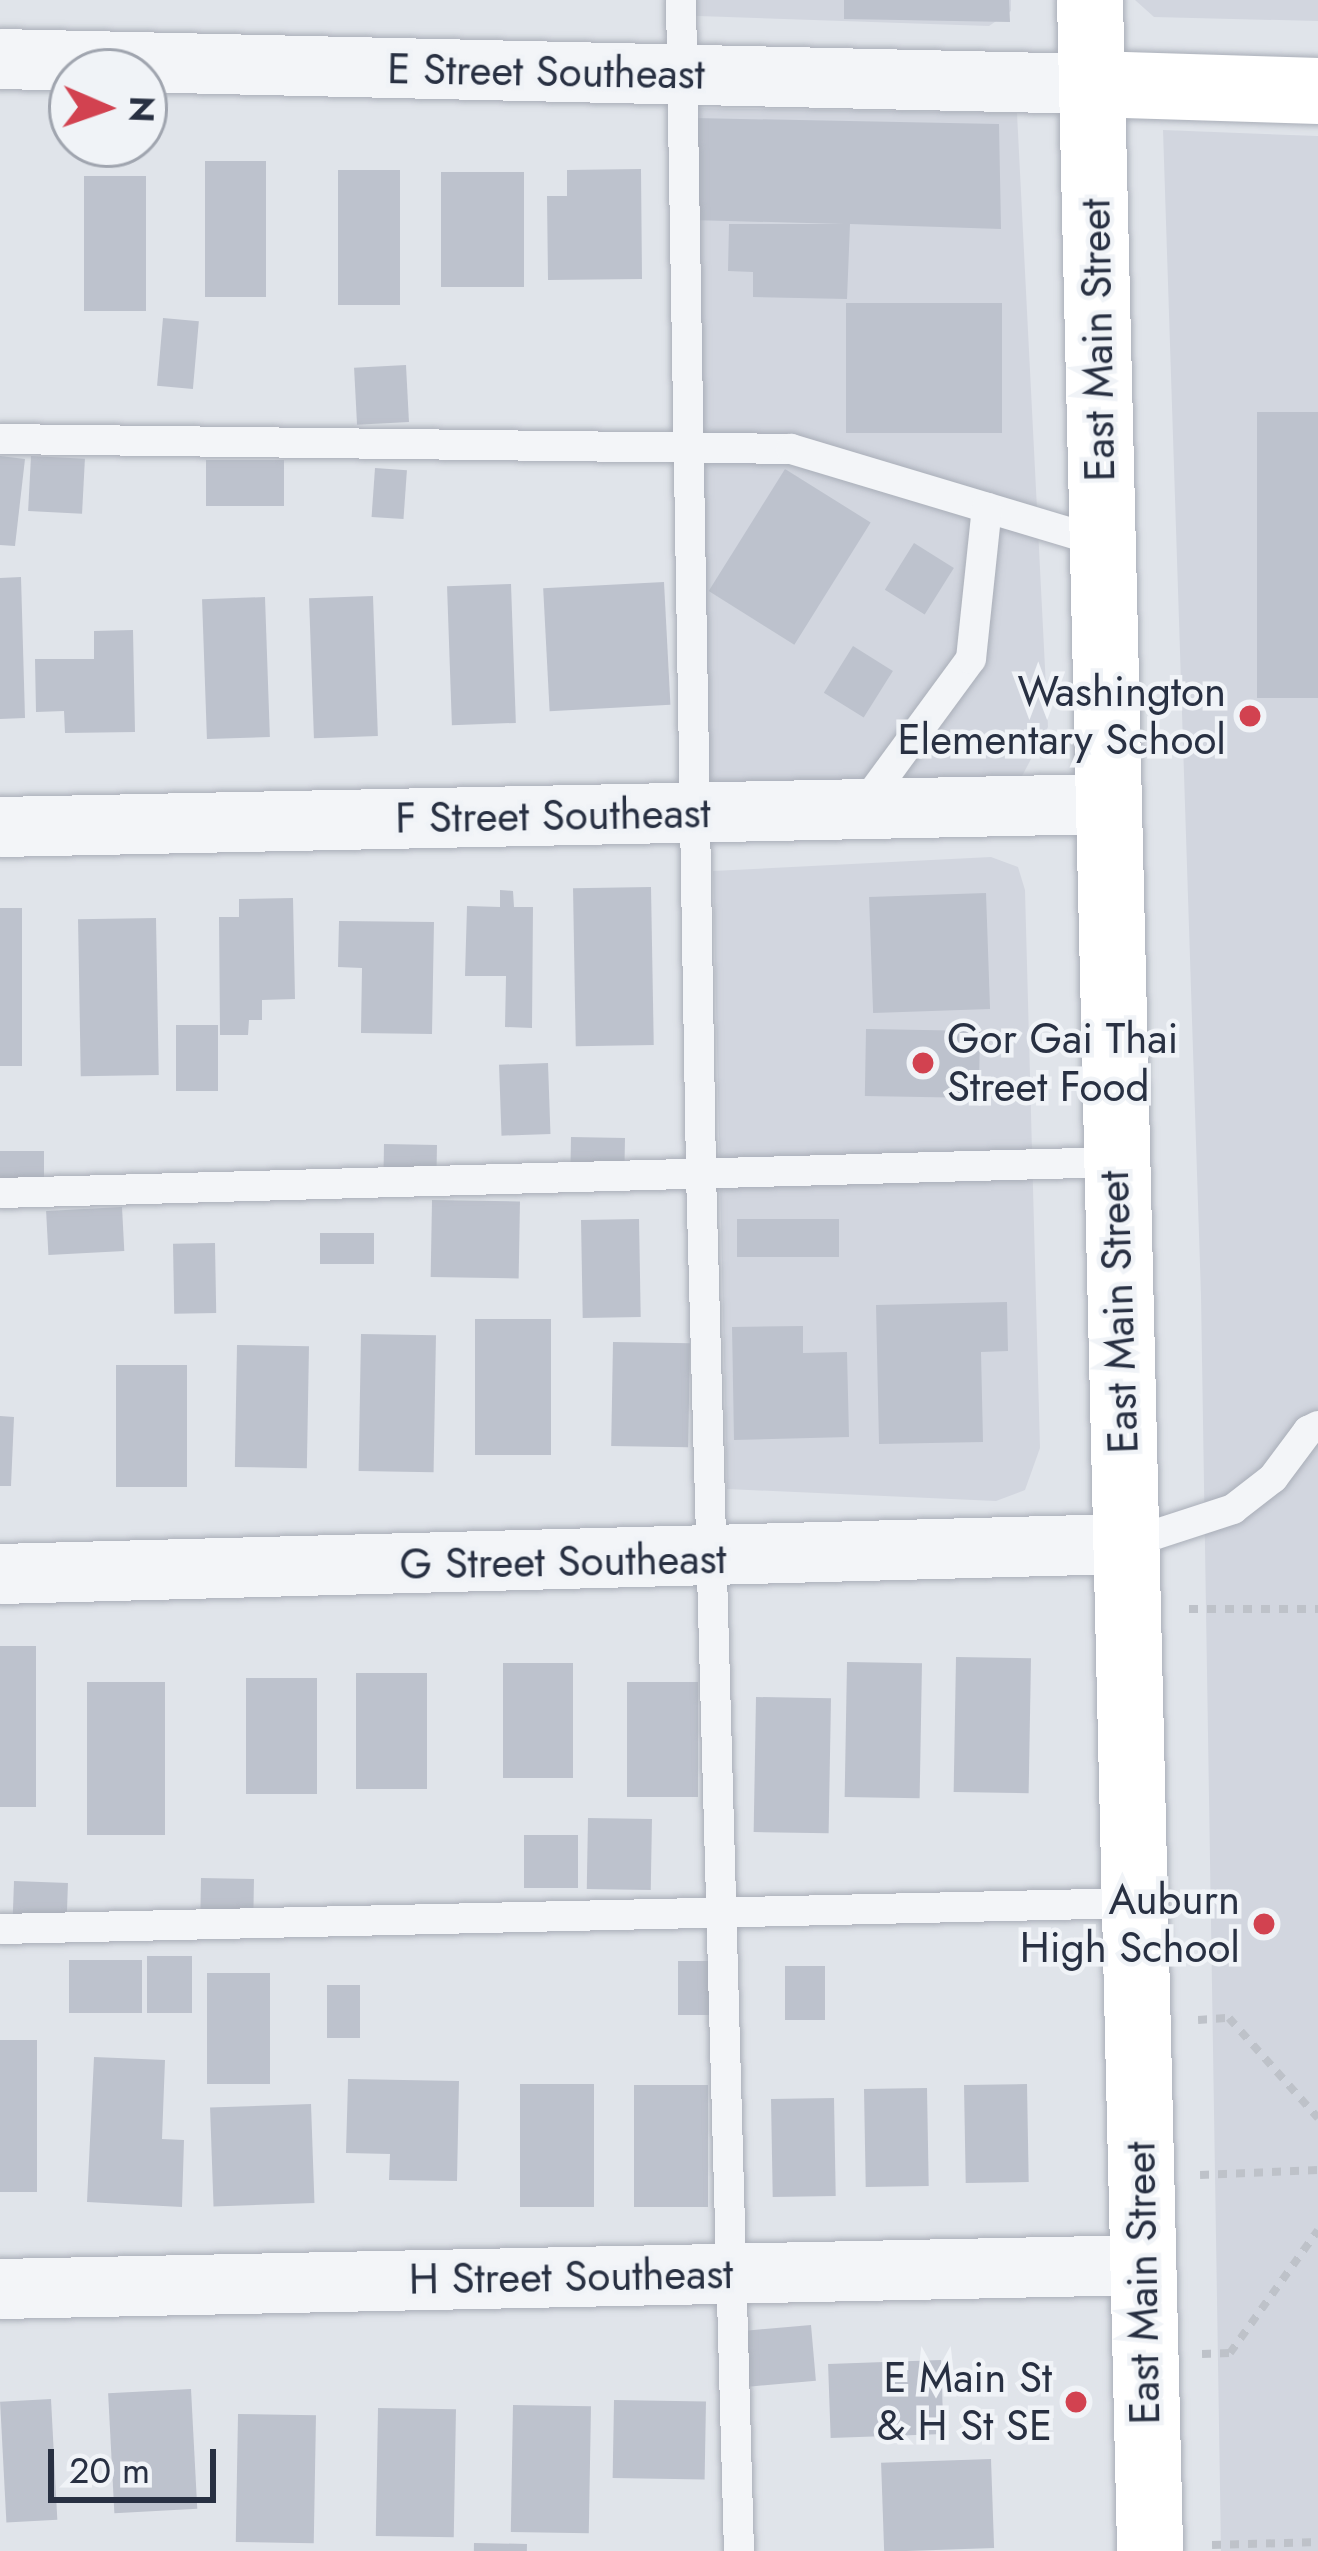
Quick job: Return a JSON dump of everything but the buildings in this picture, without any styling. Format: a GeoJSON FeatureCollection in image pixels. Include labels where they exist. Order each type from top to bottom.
{"type":"FeatureCollection","features":[{"type":"Feature","properties":{"kind":"main road","name":"East Main Street"},"geometry":{"type":"LineString","coordinates":[[1090,0],[1150,2549]]}},
{"type":"Feature","properties":{"kind":"main road"},"geometry":{"type":"LineString","coordinates":[[1093,84],[1318,91]]}},
{"type":"Feature","properties":{"kind":"street","name":"E Street Southeast"},"geometry":{"type":"LineString","coordinates":[[0,59],[1093,84]]}},
{"type":"Feature","properties":{"kind":"street","name":"F Street Southeast"},"geometry":{"type":"LineString","coordinates":[[0,827],[1106,804]]}},
{"type":"Feature","properties":{"kind":"street","name":"G Street Southeast"},"geometry":{"type":"LineString","coordinates":[[0,1574],[715,1559],[1126,1544]]}},
{"type":"Feature","properties":{"kind":"street","name":"H Street Southeast"},"geometry":{"type":"LineString","coordinates":[[0,2289],[1143,2265]]}},
{"type":"Feature","properties":{"kind":"lane"},"geometry":{"type":"LineString","coordinates":[[680,0],[701,1174],[739,2551]]}},
{"type":"Feature","properties":{"kind":"lane"},"geometry":{"type":"LineString","coordinates":[[0,439],[791,449],[1101,542]]}},
{"type":"Feature","properties":{"kind":"lane"},"geometry":{"type":"LineString","coordinates":[[860,809],[971,659],[987,508]]}},
{"type":"Feature","properties":{"kind":"lane"},"geometry":{"type":"LineString","coordinates":[[0,1193],[1114,1162]]}},
{"type":"Feature","properties":{"kind":"lane"},"geometry":{"type":"LineString","coordinates":[[1126,1544],[1233,1509],[1273,1478],[1308,1431],[1318,1426]]}},
{"type":"Feature","properties":{"kind":"lane"},"geometry":{"type":"LineString","coordinates":[[0,1929],[1134,1903]]}},
{"type":"Feature","properties":{"kind":"path"},"geometry":{"type":"LineString","coordinates":[[1189,1609],[1318,1609]]}},
{"type":"Feature","properties":{"kind":"path"},"geometry":{"type":"LineString","coordinates":[[1137,2025],[1229,2018],[1318,2118]]}},
{"type":"Feature","properties":{"kind":"path"},"geometry":{"type":"LineString","coordinates":[[1141,2177],[1318,2170]]}},
{"type":"Feature","properties":{"kind":"path"},"geometry":{"type":"LineString","coordinates":[[1145,2356],[1230,2353],[1318,2230]]}},
{"type":"Feature","properties":{"kind":"path"},"geometry":{"type":"LineString","coordinates":[[1150,2549],[1318,2542]]}},
{"type":"Feature","properties":{"kind":"shaded area"},"geometry":{"type":"Polygon","coordinates":[[[669,0],[1011,0],[1011,11],[989,26],[669,15],[669,0]]]}},
{"type":"Feature","properties":{"kind":"shaded area"},"geometry":{"type":"Polygon","coordinates":[[[1135,0],[1318,0],[1318,21],[1154,17],[1135,0]]]}},
{"type":"Feature","properties":{"kind":"shaded area"},"geometry":{"type":"Polygon","coordinates":[[[688,108],[1017,113],[1048,727],[1021,778],[706,789],[688,108]]]}},
{"type":"Feature","properties":{"kind":"shaded area"},"geometry":{"type":"Polygon","coordinates":[[[1163,130],[1318,136],[1318,2551],[1221,2551],[1201,1296],[1163,130]]]}},
{"type":"Feature","properties":{"kind":"shaded area"},"geometry":{"type":"Polygon","coordinates":[[[991,857],[1018,867],[1025,890],[1040,1448],[1025,1490],[996,1501],[727,1489],[713,871],[991,857]]]}},
{"type":"Feature","properties":{"kind":"place","name":"Washington Elementary School"},"geometry":{"type":"Point","coordinates":[1250,716]}},
{"type":"Feature","properties":{"kind":"place","name":"Gor Gai Thai Street Food"},"geometry":{"type":"Point","coordinates":[923,1063]}},
{"type":"Feature","properties":{"kind":"place","name":"Auburn High School"},"geometry":{"type":"Point","coordinates":[1264,1924]}},
{"type":"Feature","properties":{"kind":"place","name":"E Main St & H St SE"},"geometry":{"type":"Point","coordinates":[1076,2402]}}]}
